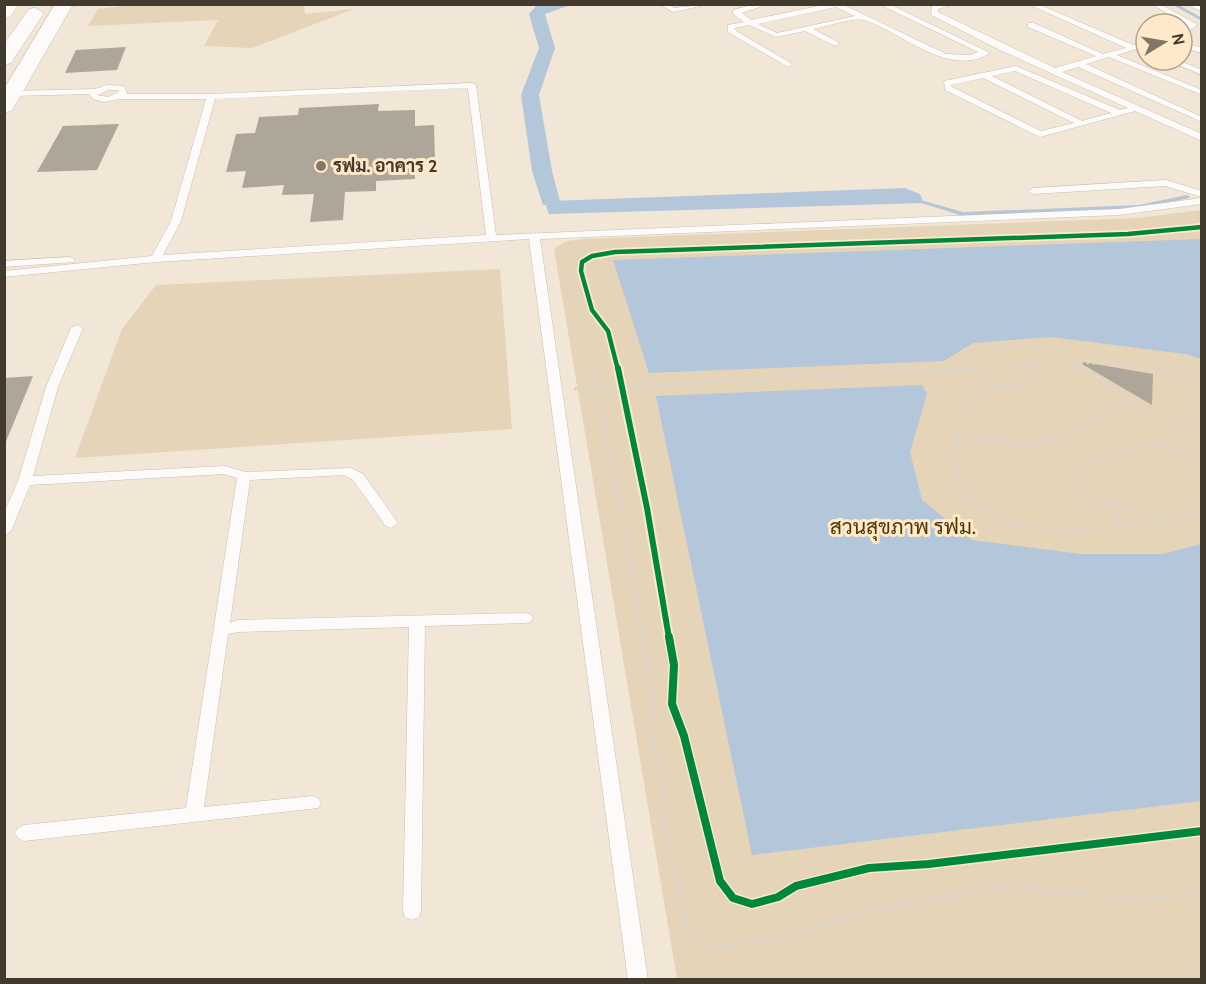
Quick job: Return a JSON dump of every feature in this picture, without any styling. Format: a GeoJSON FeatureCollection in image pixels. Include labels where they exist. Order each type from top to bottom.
{"type":"FeatureCollection","features":[{"type":"Feature","properties":{"kind":"main road"},"geometry":{"type":"LineString","coordinates":[[4,13],[11,4]]}},
{"type":"Feature","properties":{"kind":"main road"},"geometry":{"type":"LineString","coordinates":[[4,32],[24,4]]}},
{"type":"Feature","properties":{"kind":"main road"},"geometry":{"type":"LineString","coordinates":[[4,59],[41,4]]}},
{"type":"Feature","properties":{"kind":"main road"},"geometry":{"type":"LineString","coordinates":[[8,100],[69,5]]}},
{"type":"Feature","properties":{"kind":"lane"},"geometry":{"type":"LineString","coordinates":[[662,4],[673,10],[707,4]]}},
{"type":"Feature","properties":{"kind":"lane"},"geometry":{"type":"LineString","coordinates":[[765,4],[736,12],[750,23],[777,35],[862,17]]}},
{"type":"Feature","properties":{"kind":"lane"},"geometry":{"type":"LineString","coordinates":[[882,4],[985,53]]}},
{"type":"Feature","properties":{"kind":"lane"},"geometry":{"type":"LineString","coordinates":[[952,4],[934,8],[934,13],[1003,48],[1202,138]]}},
{"type":"Feature","properties":{"kind":"lane"},"geometry":{"type":"LineString","coordinates":[[1031,4],[1134,44]]}},
{"type":"Feature","properties":{"kind":"lane"},"geometry":{"type":"LineString","coordinates":[[1154,4],[1169,12]]}},
{"type":"Feature","properties":{"kind":"lane"},"geometry":{"type":"LineString","coordinates":[[1192,4],[1202,9]]}},
{"type":"Feature","properties":{"kind":"lane"},"geometry":{"type":"LineString","coordinates":[[788,65],[730,29],[836,5],[945,56],[970,57],[1003,48]]}},
{"type":"Feature","properties":{"kind":"lane"},"geometry":{"type":"LineString","coordinates":[[878,25],[910,18]]}},
{"type":"Feature","properties":{"kind":"lane"},"geometry":{"type":"LineString","coordinates":[[1031,25],[1202,93]]}},
{"type":"Feature","properties":{"kind":"lane"},"geometry":{"type":"LineString","coordinates":[[807,29],[835,44]]}},
{"type":"Feature","properties":{"kind":"lane"},"geometry":{"type":"LineString","coordinates":[[1055,71],[1134,49]]}},
{"type":"Feature","properties":{"kind":"lane"},"geometry":{"type":"LineString","coordinates":[[1078,64],[1202,120]]}},
{"type":"Feature","properties":{"kind":"lane"},"geometry":{"type":"LineString","coordinates":[[1119,113],[1025,70],[1002,69],[947,83],[948,88],[1031,131],[1049,133],[1137,108]]}},
{"type":"Feature","properties":{"kind":"lane"},"geometry":{"type":"LineString","coordinates":[[982,74],[1082,124]]}},
{"type":"Feature","properties":{"kind":"lane"},"geometry":{"type":"LineString","coordinates":[[8,100],[117,87],[124,92],[118,96],[211,97],[472,85],[491,238]]}},
{"type":"Feature","properties":{"kind":"lane"},"geometry":{"type":"LineString","coordinates":[[156,259],[176,221],[211,97]]}},
{"type":"Feature","properties":{"kind":"lane"},"geometry":{"type":"LineString","coordinates":[[1033,191],[1166,183],[1202,194]]}},
{"type":"Feature","properties":{"kind":"lane"},"geometry":{"type":"LineString","coordinates":[[4,274],[156,259],[491,238],[1119,212],[1202,201]]}},
{"type":"Feature","properties":{"kind":"lane"},"geometry":{"type":"LineString","coordinates":[[534,236],[638,980]]}},
{"type":"Feature","properties":{"kind":"lane"},"geometry":{"type":"LineString","coordinates":[[4,264],[120,257],[156,259]]}},
{"type":"Feature","properties":{"kind":"lane"},"geometry":{"type":"LineString","coordinates":[[4,531],[25,481],[52,387],[77,328]]}},
{"type":"Feature","properties":{"kind":"lane"},"geometry":{"type":"LineString","coordinates":[[25,481],[225,470],[244,476],[346,471],[358,477],[391,524]]}},
{"type":"Feature","properties":{"kind":"lane"},"geometry":{"type":"LineString","coordinates":[[194,815],[244,476]]}},
{"type":"Feature","properties":{"kind":"lane"},"geometry":{"type":"LineString","coordinates":[[221,631],[238,626],[525,618]]}},
{"type":"Feature","properties":{"kind":"lane"},"geometry":{"type":"LineString","coordinates":[[412,912],[417,621]]}},
{"type":"Feature","properties":{"kind":"lane"},"geometry":{"type":"LineString","coordinates":[[24,832],[312,803]]}},
{"type":"Feature","properties":{"kind":"path"},"geometry":{"type":"LineString","coordinates":[[594,248],[577,255],[568,264],[594,358],[596,388],[623,520],[652,701],[650,726],[654,753],[661,768],[665,834],[680,885],[681,908],[688,936],[709,948],[778,939],[863,912],[1008,885],[1133,900],[1202,893]]}},
{"type":"Feature","properties":{"kind":"path"},"geometry":{"type":"LineString","coordinates":[[582,262],[592,256]]}},
{"type":"Feature","properties":{"kind":"path"},"geometry":{"type":"LineString","coordinates":[[556,390],[971,369],[1020,362],[1131,364],[1202,379]]}},
{"type":"Feature","properties":{"kind":"path"},"geometry":{"type":"LineString","coordinates":[[1070,362],[1178,425],[1202,430]]}},
{"type":"Feature","properties":{"kind":"path"},"geometry":{"type":"LineString","coordinates":[[971,369],[978,373],[984,383],[1000,388],[1034,380],[1040,372],[1038,364]]}},
{"type":"Feature","properties":{"kind":"path"},"geometry":{"type":"LineString","coordinates":[[620,376],[624,398]]}},
{"type":"Feature","properties":{"kind":"path"},"geometry":{"type":"LineString","coordinates":[[984,383],[960,417],[951,459],[956,479],[968,499],[982,512],[1028,526],[1113,524],[1202,513]]}},
{"type":"Feature","properties":{"kind":"path"},"geometry":{"type":"LineString","coordinates":[[955,436],[1048,441],[1069,434],[1130,399]]}},
{"type":"Feature","properties":{"kind":"path"},"geometry":{"type":"LineString","coordinates":[[1176,518],[1086,499],[1076,490],[1074,481],[1081,469],[1111,451],[1164,440],[1178,425],[1180,419]]}},
{"type":"Feature","properties":{"kind":"path"},"geometry":{"type":"LineString","coordinates":[[1157,442],[1202,465]]}},
{"type":"Feature","properties":{"kind":"path"},"geometry":{"type":"LineString","coordinates":[[1107,504],[1116,519],[1113,524]]}},
{"type":"Feature","properties":{"kind":"green space"},"geometry":{"type":"Polygon","coordinates":[[[128,5],[304,5],[305,14],[354,9],[252,48],[204,46],[218,20],[88,26],[98,9],[128,5]]]}},
{"type":"Feature","properties":{"kind":"green space","name":"สวนสุขภาพ รฟม."},"geometry":{"type":"Polygon","coordinates":[[[1201,210],[1201,979],[677,979],[554,249],[566,241],[584,239],[1138,218],[1201,210]]]}},
{"type":"Feature","properties":{"kind":"green space"},"geometry":{"type":"Polygon","coordinates":[[[500,269],[512,429],[75,458],[122,329],[156,285],[500,269]]]}},
{"type":"Feature","properties":{"kind":"water"},"geometry":{"type":"Polygon","coordinates":[[[905,188],[920,194],[924,203],[549,214],[546,206],[550,201],[905,188]]]}},
{"type":"Feature","properties":{"kind":"water"},"geometry":{"type":"Polygon","coordinates":[[[1201,239],[1201,359],[1185,354],[1051,337],[973,343],[944,361],[649,373],[613,260],[1201,239]]]}},
{"type":"Feature","properties":{"kind":"water"},"geometry":{"type":"Polygon","coordinates":[[[922,385],[927,394],[910,452],[922,500],[972,540],[1081,554],[1163,554],[1201,544],[1201,801],[752,855],[656,396],[922,385]]]}},
{"type":"Feature","properties":{"kind":"building"},"geometry":{"type":"Polygon","coordinates":[[[126,47],[117,70],[65,73],[76,50],[126,47]]]}},
{"type":"Feature","properties":{"kind":"building","name":"รฟม. อาคาร 2"},"geometry":{"type":"Polygon","coordinates":[[[379,104],[378,111],[415,110],[415,126],[434,125],[435,160],[415,161],[415,179],[376,181],[376,191],[345,192],[343,220],[310,222],[314,194],[282,195],[284,185],[242,188],[246,171],[226,172],[236,134],[255,133],[259,117],[298,115],[299,108],[379,104]]]}},
{"type":"Feature","properties":{"kind":"building"},"geometry":{"type":"Polygon","coordinates":[[[119,124],[97,170],[37,172],[63,126],[119,124]]]}},
{"type":"Feature","properties":{"kind":"building"},"geometry":{"type":"Polygon","coordinates":[[[1083,362],[1153,374],[1152,405],[1082,364],[1083,362]]]}},
{"type":"Feature","properties":{"kind":"building"},"geometry":{"type":"Polygon","coordinates":[[[33,376],[5,444],[4,444],[4,378],[33,376]]]}},
{"type":"Feature","properties":{"kind":"waterway"},"geometry":{"type":"LineString","coordinates":[[550,201],[542,171],[530,95],[547,48],[537,14],[541,9],[566,4]]}},
{"type":"Feature","properties":{"kind":"waterway"},"geometry":{"type":"LineString","coordinates":[[1173,4],[1202,20]]}},
{"type":"Feature","properties":{"kind":"waterway"},"geometry":{"type":"LineString","coordinates":[[924,203],[963,214],[1139,207],[1187,197]]}},
{"type":"Feature","properties":{"kind":"cycle path"},"geometry":{"type":"LineString","coordinates":[[1202,227],[1128,234],[615,252],[592,256],[582,262],[581,271],[592,310],[608,331],[613,346],[647,508],[674,665],[672,704],[684,736],[720,881],[733,898],[752,904],[778,897],[796,886],[869,868],[929,864],[1202,831]]}},
{"type":"Feature","properties":{"kind":"place","name":"รฟม. อาคาร 2"},"geometry":{"type":"Point","coordinates":[321,166]}}]}
